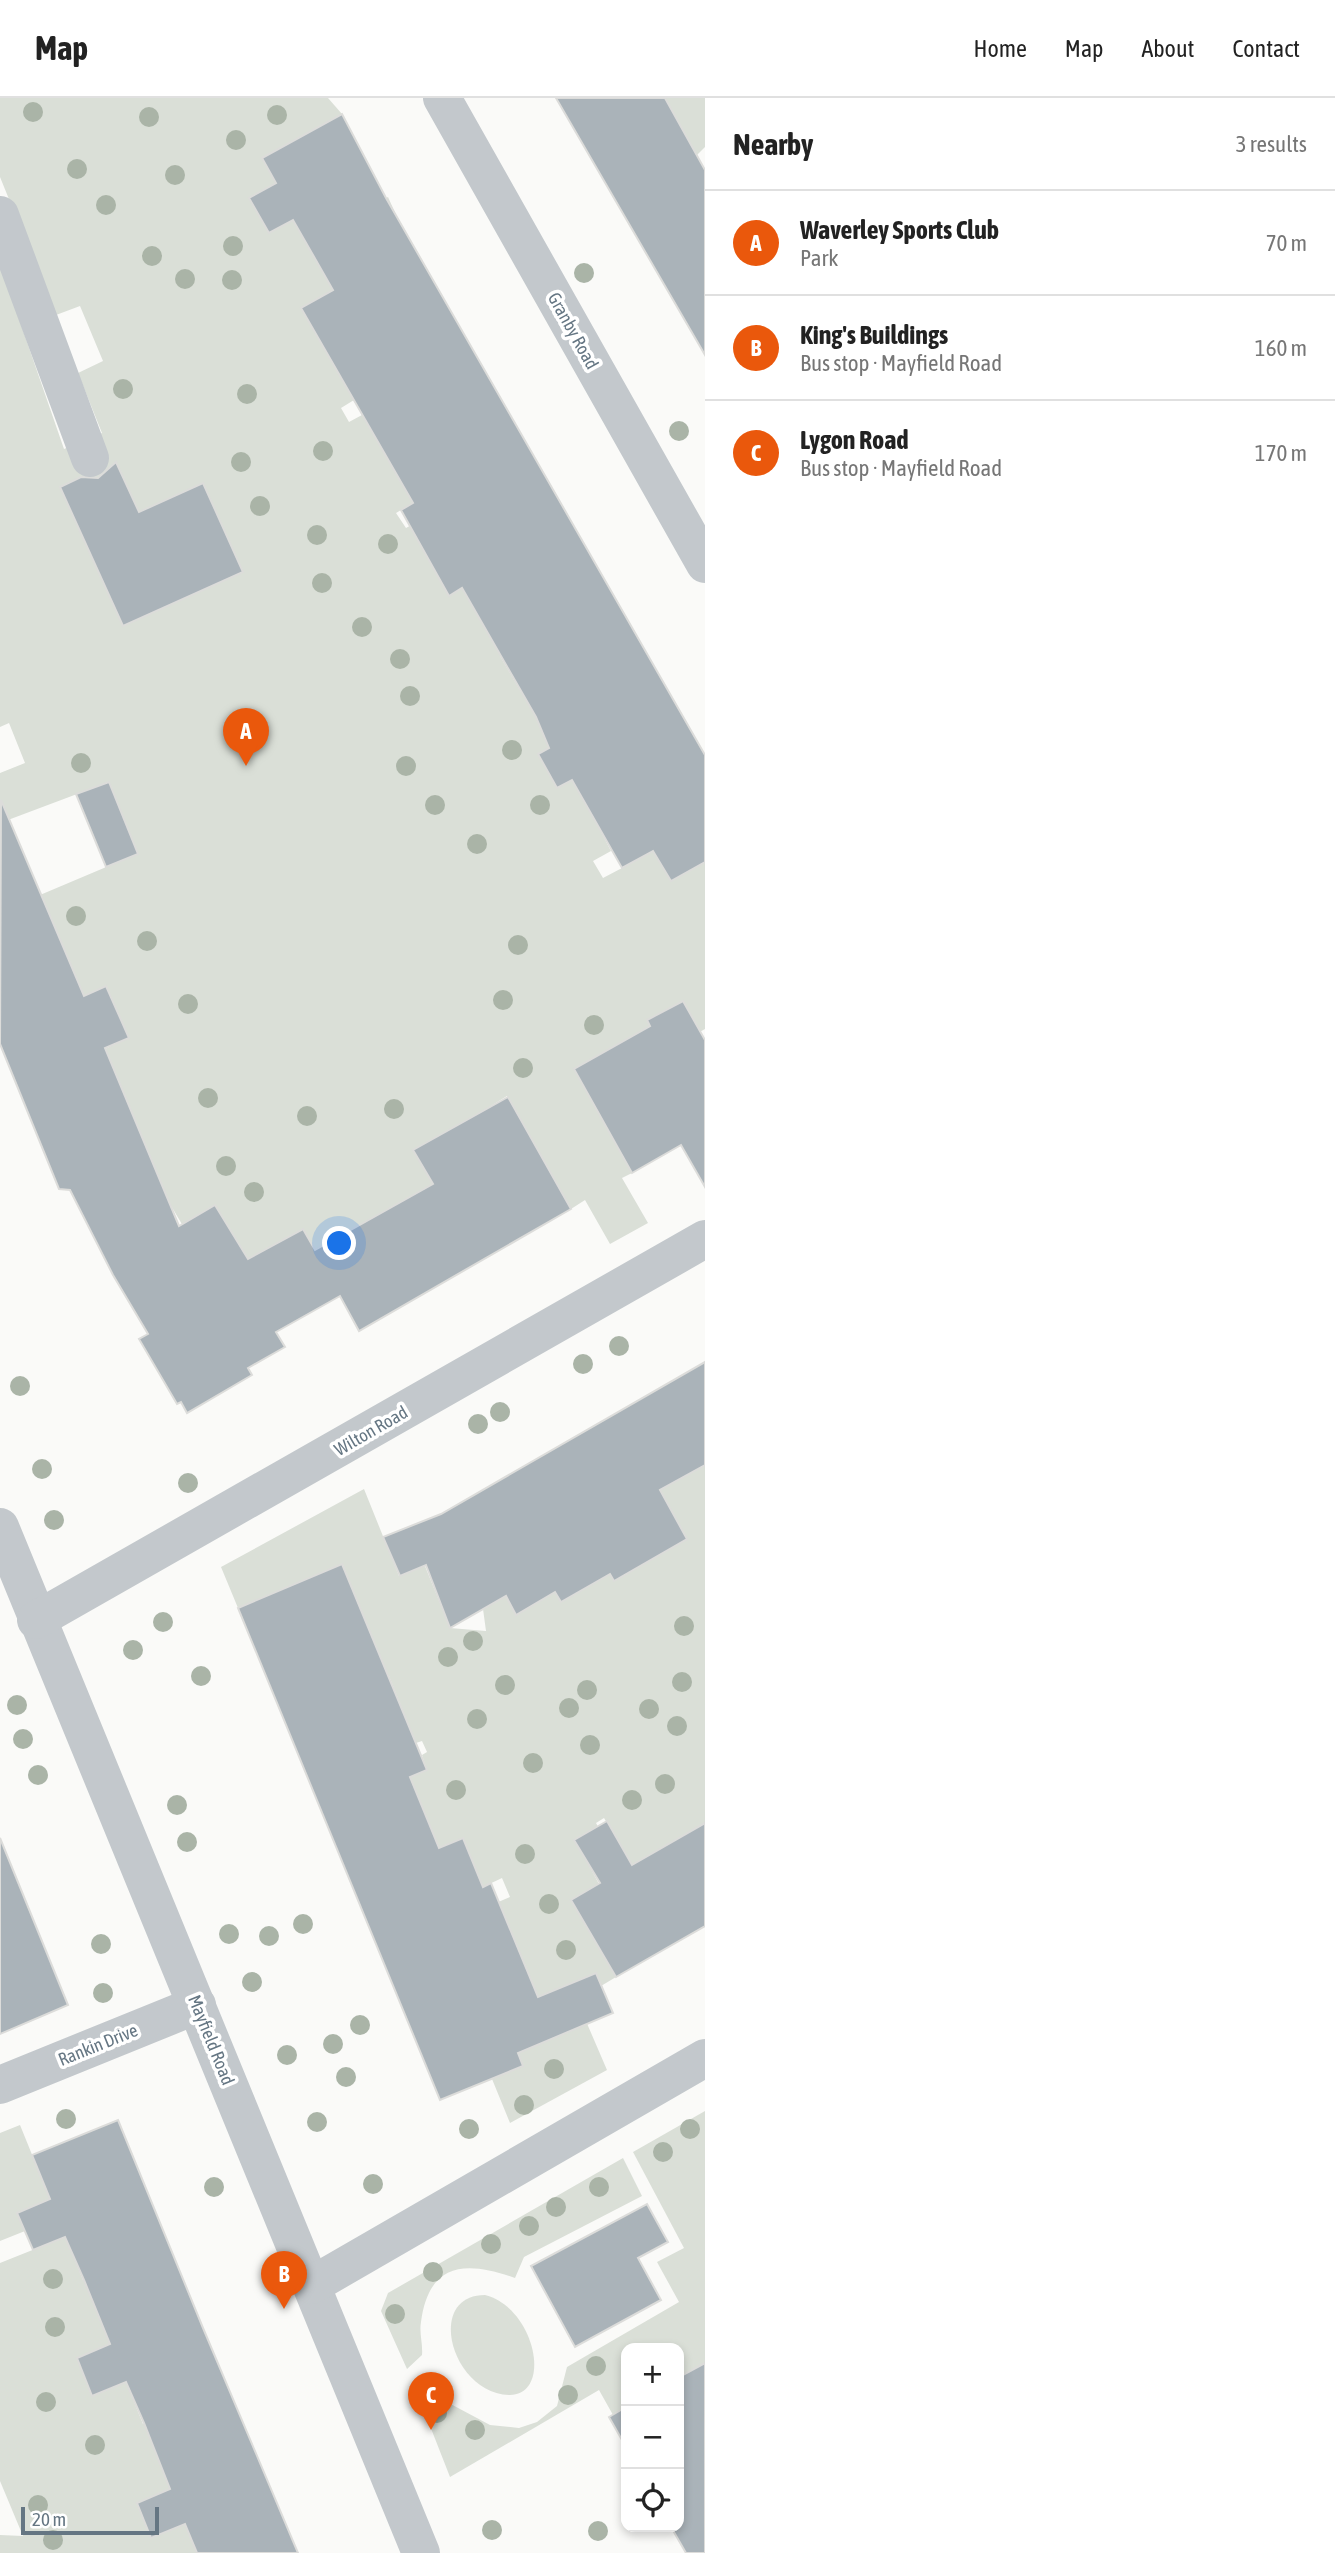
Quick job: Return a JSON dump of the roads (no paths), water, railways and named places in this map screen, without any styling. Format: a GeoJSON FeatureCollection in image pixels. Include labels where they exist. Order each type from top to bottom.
{"type":"FeatureCollection","features":[{"type":"Feature","properties":{"kind":"street","name":"Granby Road"},"geometry":{"type":"LineString","coordinates":[[442,98],[705,564]]}},
{"type":"Feature","properties":{"kind":"street"},"geometry":{"type":"LineString","coordinates":[[0,215],[90,457]]}},
{"type":"Feature","properties":{"kind":"street","name":"Wilton Road"},"geometry":{"type":"LineString","coordinates":[[36,1620],[705,1240]]}},
{"type":"Feature","properties":{"kind":"street","name":"Mayfield Road"},"geometry":{"type":"LineString","coordinates":[[0,1527],[421,2553]]}},
{"type":"Feature","properties":{"kind":"street","name":"Rankin Drive"},"geometry":{"type":"LineString","coordinates":[[0,2085],[197,2005]]}},
{"type":"Feature","properties":{"kind":"street"},"geometry":{"type":"LineString","coordinates":[[312,2285],[705,2058]]}},
{"type":"Feature","properties":{"kind":"place","name":"Waverley Sports Club"},"geometry":{"type":"Point","coordinates":[246,766]}},
{"type":"Feature","properties":{"kind":"place","name":"King's Buildings"},"geometry":{"type":"Point","coordinates":[284,2309]}},
{"type":"Feature","properties":{"kind":"place","name":"Lygon Road"},"geometry":{"type":"Point","coordinates":[431,2430]}}]}
